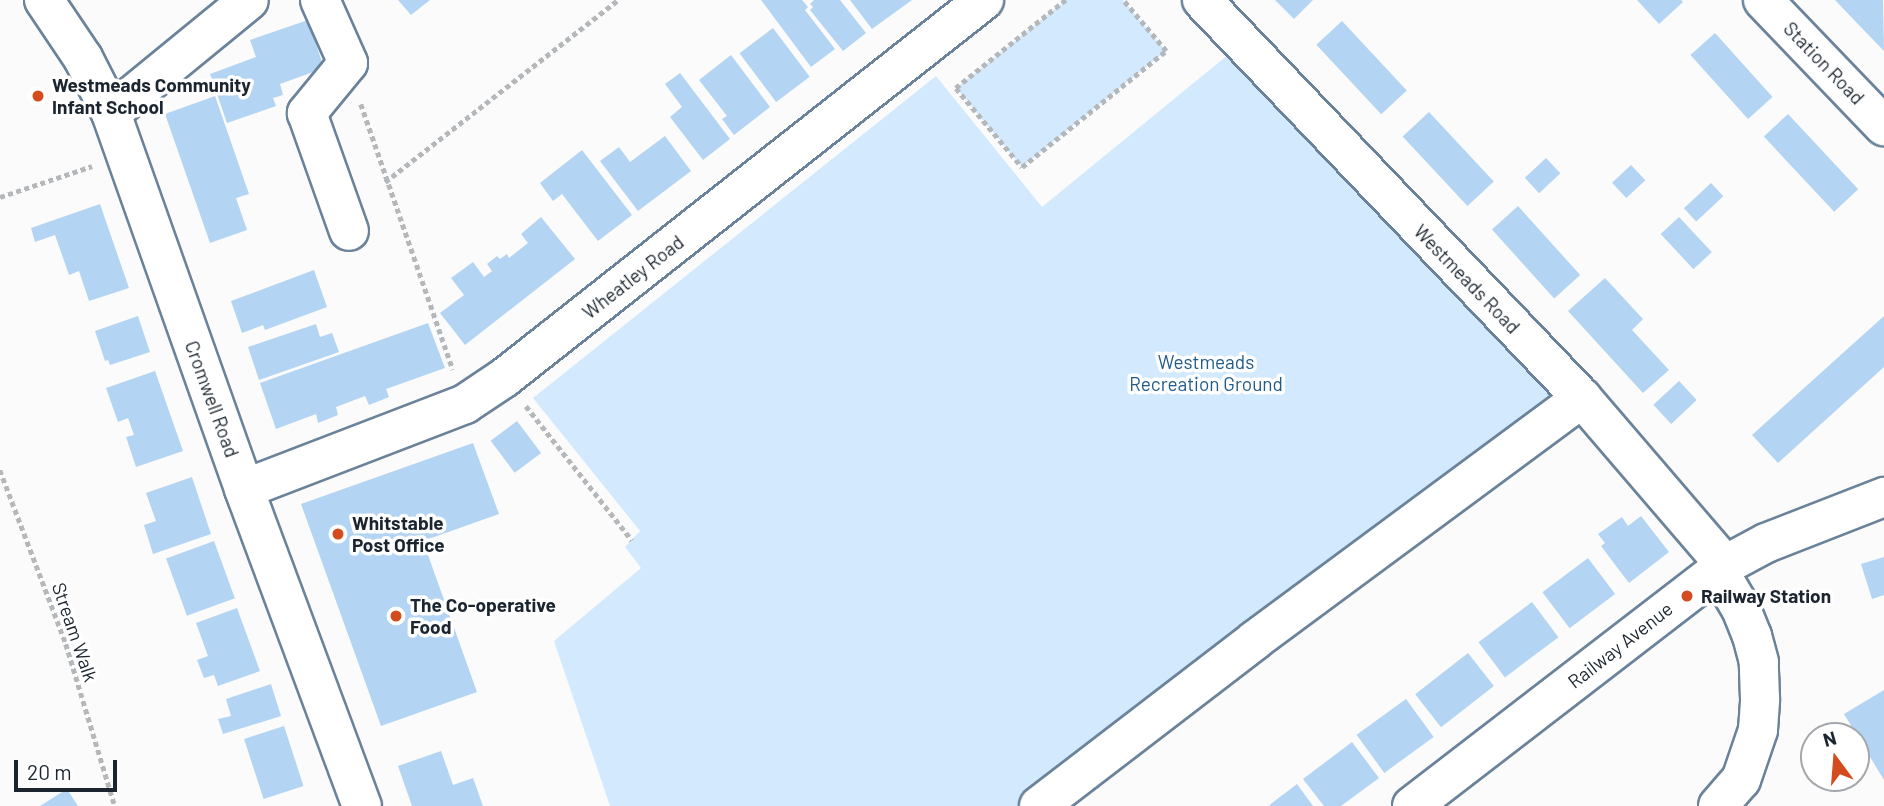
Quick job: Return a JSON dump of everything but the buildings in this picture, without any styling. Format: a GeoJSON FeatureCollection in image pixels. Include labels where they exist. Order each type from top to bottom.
{"type":"FeatureCollection","features":[{"type":"Feature","properties":{"kind":"street","name":"Cromwell Road"},"geometry":{"type":"LineString","coordinates":[[44,0],[83,58],[111,113],[244,489],[362,806]]}},
{"type":"Feature","properties":{"kind":"street"},"geometry":{"type":"LineString","coordinates":[[111,113],[249,0]]}},
{"type":"Feature","properties":{"kind":"street"},"geometry":{"type":"LineString","coordinates":[[320,0],[348,63],[307,113],[349,231]]}},
{"type":"Feature","properties":{"kind":"street","name":"Wheatley Road"},"geometry":{"type":"LineString","coordinates":[[244,489],[465,404],[504,378],[984,0]]}},
{"type":"Feature","properties":{"kind":"street","name":"Westmeads Road"},"geometry":{"type":"LineString","coordinates":[[1202,0],[1582,398],[1722,567],[1752,636],[1759,662],[1760,699],[1758,730],[1741,780],[1718,806]]}},
{"type":"Feature","properties":{"kind":"street","name":"Station Road"},"geometry":{"type":"LineString","coordinates":[[1763,0],[1884,126]]}},
{"type":"Feature","properties":{"kind":"street"},"geometry":{"type":"LineString","coordinates":[[1039,806],[1255,640],[1582,398]]}},
{"type":"Feature","properties":{"kind":"street","name":"Railway Avenue"},"geometry":{"type":"LineString","coordinates":[[1415,805],[1722,567],[1766,542],[1884,497]]}},
{"type":"Feature","properties":{"kind":"path"},"geometry":{"type":"LineString","coordinates":[[385,182],[618,0]]}},
{"type":"Feature","properties":{"kind":"path"},"geometry":{"type":"LineString","coordinates":[[1066,0],[956,88],[1022,167],[1167,51],[1124,0]]}},
{"type":"Feature","properties":{"kind":"path"},"geometry":{"type":"LineString","coordinates":[[348,63],[385,182],[465,404]]}},
{"type":"Feature","properties":{"kind":"path"},"geometry":{"type":"LineString","coordinates":[[0,197],[124,155]]}},
{"type":"Feature","properties":{"kind":"path"},"geometry":{"type":"LineString","coordinates":[[504,378],[632,540]]}},
{"type":"Feature","properties":{"kind":"path","name":"Stream Walk"},"geometry":{"type":"LineString","coordinates":[[0,470],[66,644],[115,806]]}},
{"type":"Feature","properties":{"kind":"green space"},"geometry":{"type":"Polygon","coordinates":[[[1066,0],[1123,0],[1166,51],[1022,167],[956,88],[1066,0]]]}},
{"type":"Feature","properties":{"kind":"green space","name":"Westmeads Recreation Ground"},"geometry":{"type":"Polygon","coordinates":[[[1229,54],[1557,395],[1027,806],[610,806],[554,641],[641,568],[625,547],[640,531],[533,398],[936,76],[1042,207],[1229,54]]]}},
{"type":"Feature","properties":{"kind":"place","name":"Westmeads Community Infant School"},"geometry":{"type":"Point","coordinates":[38,96]}},
{"type":"Feature","properties":{"kind":"place","name":"Whitstable Post Office"},"geometry":{"type":"Point","coordinates":[338,534]}},
{"type":"Feature","properties":{"kind":"place","name":"Railway Station"},"geometry":{"type":"Point","coordinates":[1687,596]}},
{"type":"Feature","properties":{"kind":"place","name":"The Co-operative Food"},"geometry":{"type":"Point","coordinates":[396,616]}}]}
